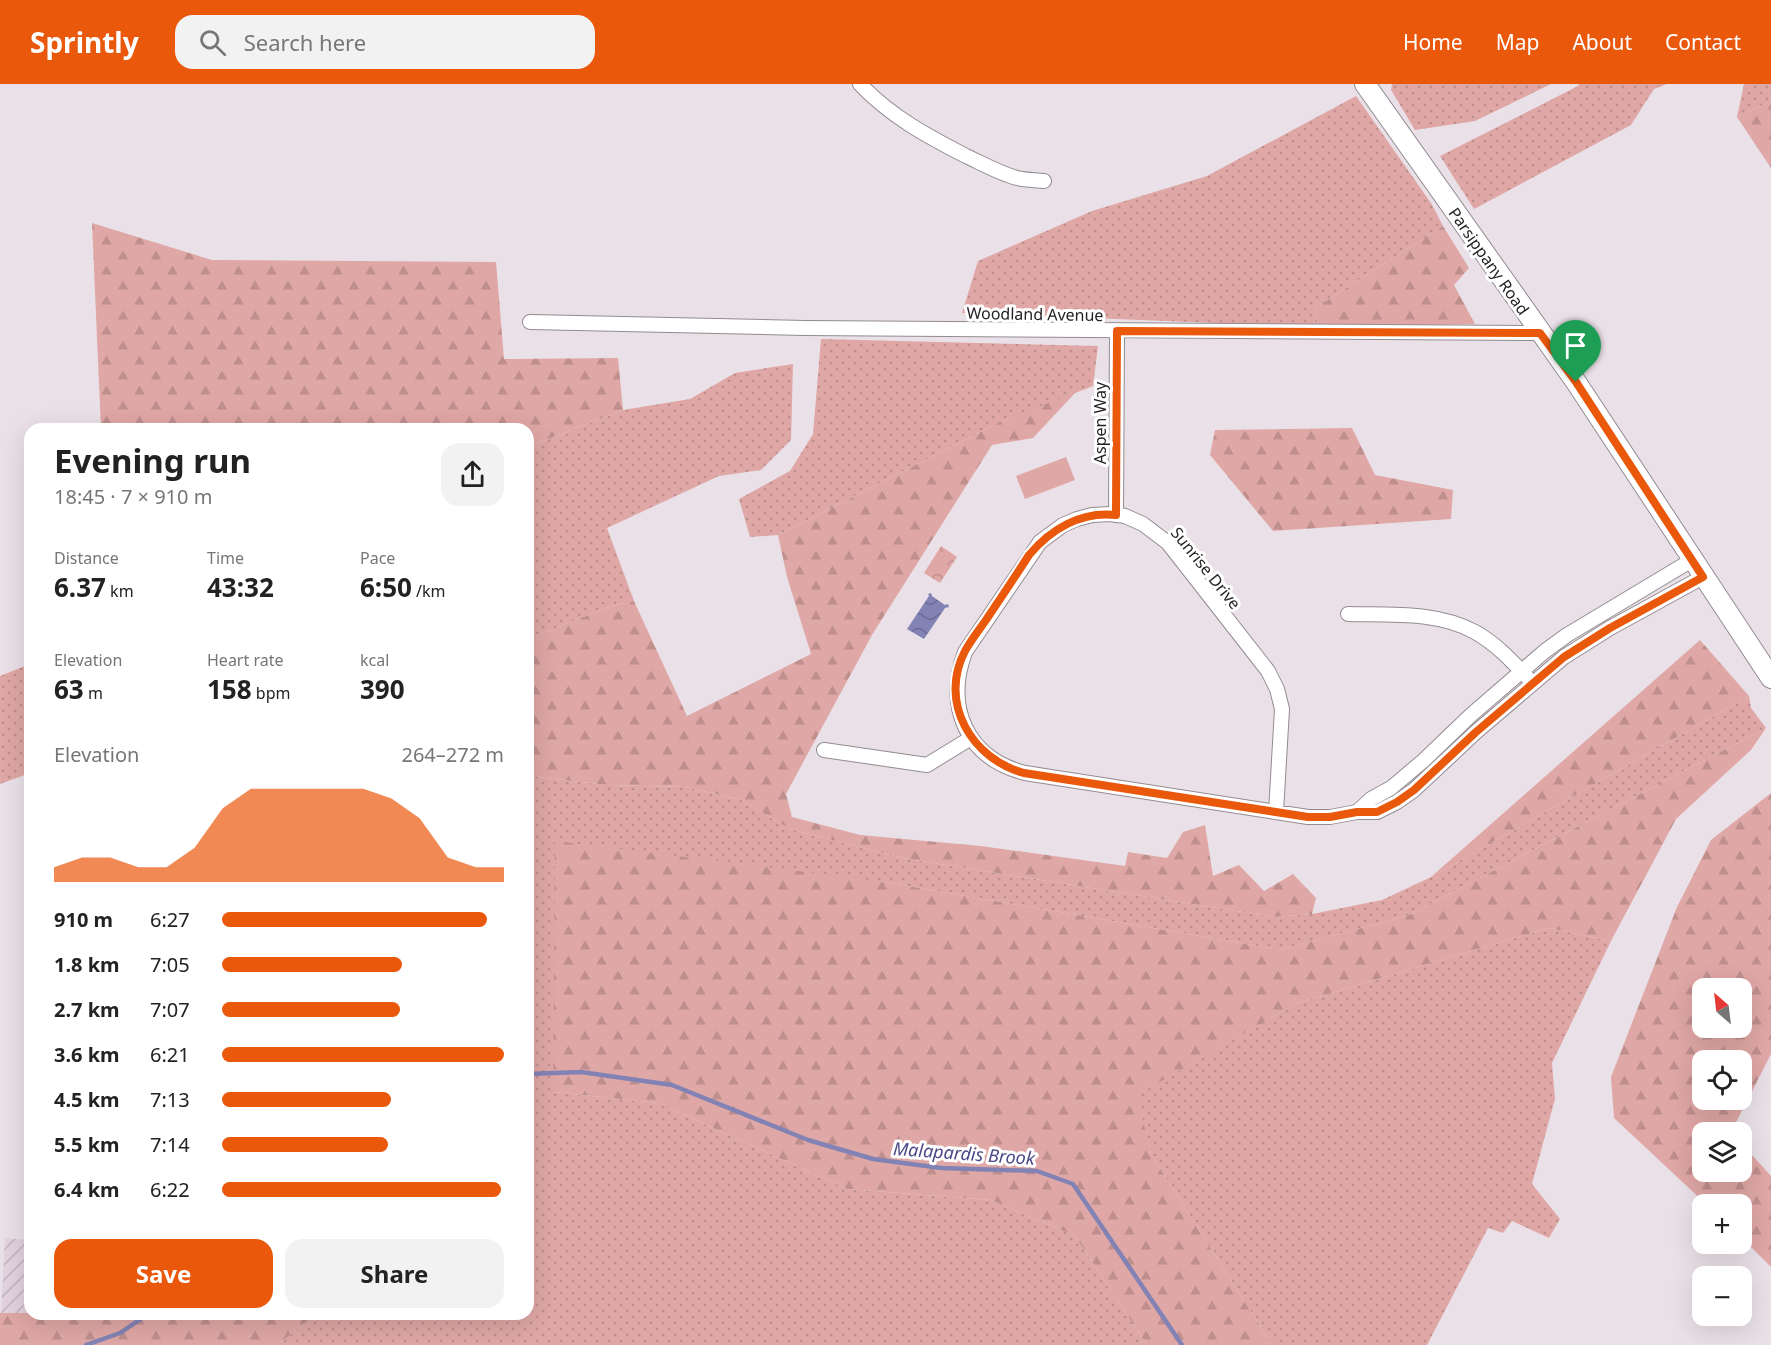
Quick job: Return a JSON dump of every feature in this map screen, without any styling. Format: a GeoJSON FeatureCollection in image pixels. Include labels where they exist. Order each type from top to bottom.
{"type":"FeatureCollection","features":[{"type":"Feature","properties":{"kind":"main road","name":"Parsippany Road"},"geometry":{"type":"LineString","coordinates":[[1365,84],[1576,382],[1771,678]]}},
{"type":"Feature","properties":{"kind":"street"},"geometry":{"type":"LineString","coordinates":[[860,84],[873,98],[927,136],[1000,172],[1018,178],[1044,181]]}},
{"type":"Feature","properties":{"kind":"street","name":"Woodland Avenue"},"geometry":{"type":"LineString","coordinates":[[530,322],[805,328],[1540,333]]}},
{"type":"Feature","properties":{"kind":"street","name":"Aspen Way"},"geometry":{"type":"LineString","coordinates":[[1116,515],[1117,331]]}},
{"type":"Feature","properties":{"kind":"street","name":"Sunrise Drive"},"geometry":{"type":"LineString","coordinates":[[1276,812],[1282,709],[1277,689],[1268,671],[1168,543],[1143,524],[1116,515],[1092,515],[1077,519],[1063,525],[1040,542],[965,652],[958,675],[957,695],[964,725],[971,738],[989,757],[1008,769],[1024,773],[1308,817],[1377,812],[1397,802],[1433,773],[1532,683],[1582,645],[1703,577]]}},
{"type":"Feature","properties":{"kind":"street","name":"Sunrise Drive"},"geometry":{"type":"LineString","coordinates":[[1357,812],[1423,761],[1471,715],[1545,651],[1567,635],[1692,560]]}},
{"type":"Feature","properties":{"kind":"street"},"geometry":{"type":"LineString","coordinates":[[1348,614],[1433,618],[1454,624],[1475,632],[1511,660],[1532,683]]}},
{"type":"Feature","properties":{"kind":"street"},"geometry":{"type":"LineString","coordinates":[[824,750],[927,765],[971,738]]}},
{"type":"Feature","properties":{"kind":"street"},"geometry":{"type":"LineString","coordinates":[[1423,761],[1433,773]]}},
{"type":"Feature","properties":{"kind":"shaded area"},"geometry":{"type":"Polygon","coordinates":[[[5,1238],[24,1240],[24,1313],[1,1314],[5,1238]]]}},
{"type":"Feature","properties":{"kind":"green space"},"geometry":{"type":"Polygon","coordinates":[[[1392,84],[1551,84],[1475,121],[1415,130],[1391,90],[1392,84]]]}},
{"type":"Feature","properties":{"kind":"green space"},"geometry":{"type":"Polygon","coordinates":[[[1579,84],[1667,84],[1654,89],[1631,125],[1474,209],[1440,156],[1579,84]]]}},
{"type":"Feature","properties":{"kind":"green space"},"geometry":{"type":"Polygon","coordinates":[[[1744,84],[1771,84],[1771,101],[1737,117],[1744,84]]]}},
{"type":"Feature","properties":{"kind":"green space"},"geometry":{"type":"Polygon","coordinates":[[[1356,96],[1431,203],[1443,226],[1315,308],[1318,327],[962,313],[978,261],[1092,211],[1207,176],[1356,96]]]}},
{"type":"Feature","properties":{"kind":"green space"},"geometry":{"type":"Polygon","coordinates":[[[1771,101],[1771,168],[1737,117],[1771,101]]]}},
{"type":"Feature","properties":{"kind":"green space"},"geometry":{"type":"Polygon","coordinates":[[[92,223],[212,260],[496,262],[504,359],[618,358],[623,410],[534,445],[534,423],[101,423],[92,223]]]}},
{"type":"Feature","properties":{"kind":"green space"},"geometry":{"type":"Polygon","coordinates":[[[1443,226],[1469,268],[1454,285],[1475,324],[1318,327],[1315,308],[1443,226]]]}},
{"type":"Feature","properties":{"kind":"green space"},"geometry":{"type":"Polygon","coordinates":[[[821,339],[1098,346],[1093,386],[998,423],[778,535],[750,537],[739,499],[790,471],[813,434],[821,339]]]}},
{"type":"Feature","properties":{"kind":"green space"},"geometry":{"type":"Polygon","coordinates":[[[793,364],[791,440],[761,470],[719,476],[607,528],[634,601],[611,606],[534,637],[534,445],[623,410],[690,399],[735,373],[793,364]]]}},
{"type":"Feature","properties":{"kind":"green space"},"geometry":{"type":"Polygon","coordinates":[[[1076,392],[1033,438],[992,445],[872,635],[786,794],[792,817],[860,835],[981,846],[1125,866],[1128,852],[1167,858],[1183,832],[1205,825],[1213,876],[1239,865],[1264,891],[1293,874],[1316,898],[1312,914],[1274,917],[902,858],[790,829],[741,800],[685,787],[607,785],[534,777],[534,637],[611,606],[634,601],[687,716],[811,654],[787,577],[778,535],[998,423],[1076,392]]]}},
{"type":"Feature","properties":{"kind":"green space"},"geometry":{"type":"Polygon","coordinates":[[[1352,428],[1375,475],[1453,490],[1451,519],[1273,531],[1210,455],[1215,430],[1352,428]]]}},
{"type":"Feature","properties":{"kind":"green space"},"geometry":{"type":"Polygon","coordinates":[[[1066,457],[1075,480],[1025,499],[1016,476],[1066,457]]]}},
{"type":"Feature","properties":{"kind":"green space"},"geometry":{"type":"Polygon","coordinates":[[[941,546],[957,557],[940,583],[924,573],[941,546]]]}},
{"type":"Feature","properties":{"kind":"green space"},"geometry":{"type":"Polygon","coordinates":[[[1700,640],[1749,696],[1431,877],[1700,640]]]}},
{"type":"Feature","properties":{"kind":"green space"},"geometry":{"type":"Polygon","coordinates":[[[24,666],[24,775],[0,784],[0,676],[24,666]]]}},
{"type":"Feature","properties":{"kind":"green space"},"geometry":{"type":"Polygon","coordinates":[[[1749,696],[1751,708],[1766,728],[1409,915],[1280,950],[879,881],[553,1092],[658,1103],[847,1189],[991,1200],[1075,1236],[1147,1345],[277,1345],[309,1320],[534,1320],[534,777],[607,785],[685,787],[741,800],[790,829],[902,858],[1274,917],[1312,914],[1382,900],[1431,877],[1749,696]]]}},
{"type":"Feature","properties":{"kind":"green space"},"geometry":{"type":"Polygon","coordinates":[[[1766,728],[1751,750],[1676,819],[1611,941],[1549,928],[1298,1003],[1137,1095],[1151,1154],[1272,1345],[1147,1345],[1075,1236],[991,1200],[847,1189],[658,1103],[553,1092],[555,841],[879,881],[1280,950],[1409,915],[1766,728]]]}},
{"type":"Feature","properties":{"kind":"green space"},"geometry":{"type":"Polygon","coordinates":[[[1771,793],[1771,1054],[1752,1091],[1752,1050],[1692,1050],[1692,1110],[1742,1110],[1736,1122],[1692,1122],[1692,1182],[1752,1182],[1752,1155],[1771,1176],[1771,1267],[1752,1248],[1752,1194],[1695,1194],[1614,1118],[1611,1077],[1677,907],[1711,840],[1771,793]]]}},
{"type":"Feature","properties":{"kind":"green space"},"geometry":{"type":"Polygon","coordinates":[[[1549,928],[1611,941],[1552,1063],[1555,1099],[1532,1184],[1560,1219],[1549,1238],[1512,1221],[1503,1233],[1488,1228],[1427,1345],[1272,1345],[1151,1154],[1136,1095],[1298,1003],[1549,928]]]}},
{"type":"Feature","properties":{"kind":"green space"},"geometry":{"type":"Polygon","coordinates":[[[0,1313],[24,1313],[24,1320],[309,1320],[277,1345],[0,1345],[0,1313]]]}},
{"type":"Feature","properties":{"kind":"water"},"geometry":{"type":"Polygon","coordinates":[[[931,593],[949,607],[945,608],[924,639],[907,629],[929,596],[928,594],[931,593]]]}},
{"type":"Feature","properties":{"kind":"waterway","name":"Malapardis Brook"},"geometry":{"type":"LineString","coordinates":[[534,1074],[581,1072],[672,1085],[808,1140],[873,1159],[941,1168],[1037,1171],[1073,1184],[1182,1345]]}},
{"type":"Feature","properties":{"kind":"waterway","name":"Malapardis Brook"},"geometry":{"type":"LineString","coordinates":[[86,1345],[120,1333],[139,1320]]}},
{"type":"Feature","properties":{"kind":"route"},"geometry":{"type":"LineString","coordinates":[[1117,331],[1540,333],[1576,382],[1703,577],[1610,628],[1564,657],[1476,732],[1414,790],[1397,802],[1377,812],[1308,817],[1024,773],[1008,769],[997,763],[974,742],[969,734],[959,710],[957,695],[960,665],[965,652],[1029,555],[1040,542],[1063,525],[1092,515],[1116,515],[1117,331]]}}]}
